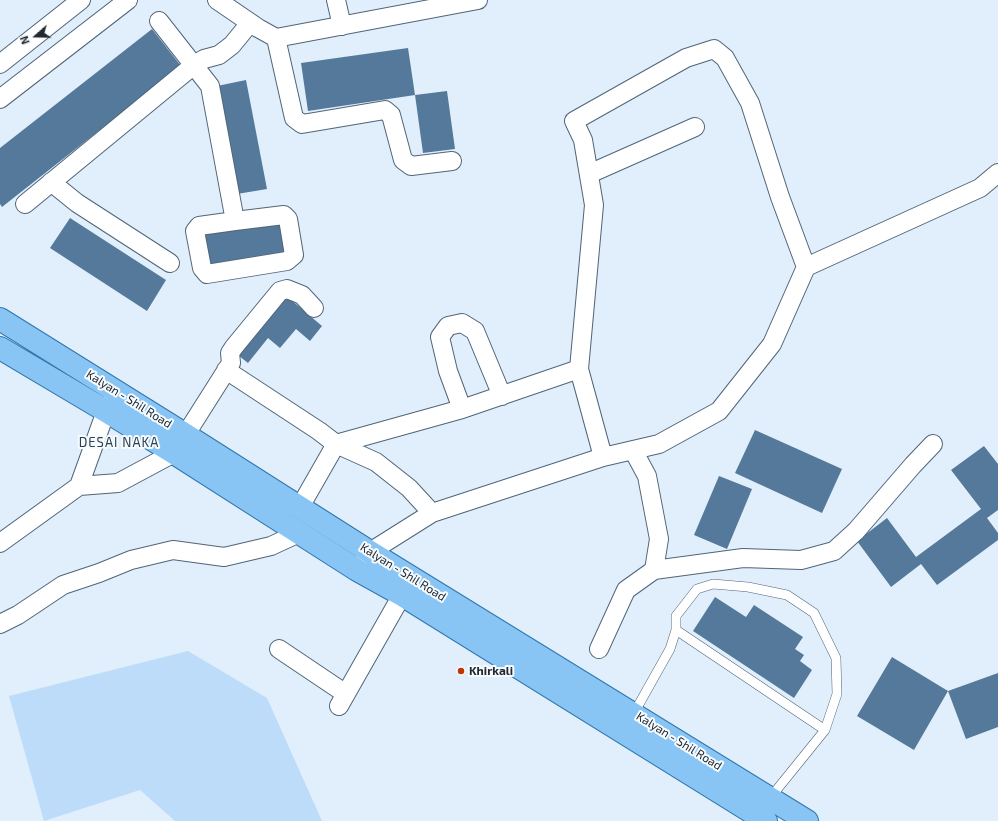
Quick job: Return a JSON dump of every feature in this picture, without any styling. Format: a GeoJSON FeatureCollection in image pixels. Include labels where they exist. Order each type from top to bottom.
{"type":"FeatureCollection","features":[{"type":"Feature","properties":{"kind":"main road","name":"Kalyan - Shil Road"},"geometry":{"type":"LineString","coordinates":[[0,320],[186,435],[370,552],[808,821]]}},
{"type":"Feature","properties":{"kind":"main road","name":"Kalyan - Shil Road"},"geometry":{"type":"LineString","coordinates":[[0,348],[106,411],[357,570],[402,595],[766,821]]}},
{"type":"Feature","properties":{"kind":"street"},"geometry":{"type":"LineString","coordinates":[[0,64],[82,0]]}},
{"type":"Feature","properties":{"kind":"street"},"geometry":{"type":"LineString","coordinates":[[0,99],[128,0]]}},
{"type":"Feature","properties":{"kind":"street"},"geometry":{"type":"LineString","coordinates":[[216,0],[250,23],[276,38],[478,0]]}},
{"type":"Feature","properties":{"kind":"street"},"geometry":{"type":"LineString","coordinates":[[336,0],[342,26]]}},
{"type":"Feature","properties":{"kind":"street"},"geometry":{"type":"LineString","coordinates":[[159,21],[210,86],[235,220]]}},
{"type":"Feature","properties":{"kind":"street"},"geometry":{"type":"LineString","coordinates":[[24,204],[194,65],[204,59],[219,55],[232,45],[250,23]]}},
{"type":"Feature","properties":{"kind":"street"},"geometry":{"type":"LineString","coordinates":[[276,38],[294,118],[302,124],[385,110],[391,115],[403,160],[411,166],[452,161]]}},
{"type":"Feature","properties":{"kind":"street"},"geometry":{"type":"LineString","coordinates":[[604,457],[579,370],[594,205],[583,140],[574,121],[686,58],[714,49],[725,58],[750,103],[780,197],[806,267]]}},
{"type":"Feature","properties":{"kind":"street"},"geometry":{"type":"LineString","coordinates":[[589,174],[695,127]]}},
{"type":"Feature","properties":{"kind":"street"},"geometry":{"type":"LineString","coordinates":[[357,570],[370,552],[396,534],[432,513],[604,457],[659,444],[719,411],[772,344],[806,267],[980,188],[998,172]]}},
{"type":"Feature","properties":{"kind":"street"},"geometry":{"type":"LineString","coordinates":[[51,182],[77,203],[170,263]]}},
{"type":"Feature","properties":{"kind":"street"},"geometry":{"type":"LineString","coordinates":[[284,215],[288,219],[294,255],[287,261],[207,274],[202,268],[195,231],[199,226],[235,220],[284,215]]}},
{"type":"Feature","properties":{"kind":"street"},"geometry":{"type":"LineString","coordinates":[[0,543],[79,486],[118,483],[174,453],[231,363],[230,353],[280,291],[287,289],[302,295],[314,308]]}},
{"type":"Feature","properties":{"kind":"street"},"geometry":{"type":"LineString","coordinates":[[462,409],[448,371],[440,337],[448,326],[462,323],[475,330],[502,396]]}},
{"type":"Feature","properties":{"kind":"street"},"geometry":{"type":"LineString","coordinates":[[226,370],[319,431],[336,444],[376,462],[409,488],[432,513]]}},
{"type":"Feature","properties":{"kind":"street"},"geometry":{"type":"LineString","coordinates":[[300,507],[336,444],[462,409],[579,370]]}},
{"type":"Feature","properties":{"kind":"street"},"geometry":{"type":"LineString","coordinates":[[79,486],[106,411],[117,392]]}},
{"type":"Feature","properties":{"kind":"street"},"geometry":{"type":"LineString","coordinates":[[599,649],[626,590],[654,570],[744,558],[801,560],[834,551],[856,531],[933,444]]}},
{"type":"Feature","properties":{"kind":"street"},"geometry":{"type":"LineString","coordinates":[[633,450],[647,476],[659,539],[654,570]]}},
{"type":"Feature","properties":{"kind":"street"},"geometry":{"type":"LineString","coordinates":[[0,624],[18,615],[64,585],[131,560],[173,550],[224,557],[271,546],[299,533]]}},
{"type":"Feature","properties":{"kind":"street"},"geometry":{"type":"LineString","coordinates":[[280,649],[342,700],[402,595]]}},
{"type":"Feature","properties":{"kind":"lane"},"geometry":{"type":"LineString","coordinates":[[634,713],[670,650],[676,630],[676,616],[697,589],[713,584],[748,587],[787,595],[814,613],[836,658],[836,694],[825,730],[770,798]]}},
{"type":"Feature","properties":{"kind":"lane"},"geometry":{"type":"LineString","coordinates":[[676,630],[825,730]]}},
{"type":"Feature","properties":{"kind":"shaded area"},"geometry":{"type":"Polygon","coordinates":[[[188,651],[267,698],[322,821],[175,821],[140,790],[44,821],[9,696],[188,651]]]}},
{"type":"Feature","properties":{"kind":"building"},"geometry":{"type":"Polygon","coordinates":[[[152,29],[181,66],[2,207],[0,204],[0,148],[152,29]]]}},
{"type":"Feature","properties":{"kind":"building"},"geometry":{"type":"Polygon","coordinates":[[[408,48],[415,95],[308,111],[301,63],[408,48]]]}},
{"type":"Feature","properties":{"kind":"building"},"geometry":{"type":"Polygon","coordinates":[[[246,80],[267,189],[237,194],[217,86],[246,80]]]}},
{"type":"Feature","properties":{"kind":"building"},"geometry":{"type":"Polygon","coordinates":[[[447,91],[455,149],[423,153],[415,95],[447,91]]]}},
{"type":"Feature","properties":{"kind":"building"},"geometry":{"type":"Polygon","coordinates":[[[70,218],[166,280],[147,311],[50,248],[70,218]]]}},
{"type":"Feature","properties":{"kind":"building"},"geometry":{"type":"Polygon","coordinates":[[[284,221],[289,255],[207,267],[202,233],[284,221]]]}},
{"type":"Feature","properties":{"kind":"building"},"geometry":{"type":"Polygon","coordinates":[[[283,293],[322,326],[310,341],[296,329],[280,348],[268,338],[248,363],[234,352],[283,293]]]}},
{"type":"Feature","properties":{"kind":"building"},"geometry":{"type":"Polygon","coordinates":[[[755,430],[842,469],[822,513],[735,473],[755,430]]]}},
{"type":"Feature","properties":{"kind":"building"},"geometry":{"type":"Polygon","coordinates":[[[984,446],[998,464],[998,510],[987,518],[998,533],[998,540],[937,585],[921,564],[891,587],[857,541],[887,518],[916,557],[981,509],[951,470],[984,446]]]}},
{"type":"Feature","properties":{"kind":"building"},"geometry":{"type":"Polygon","coordinates":[[[719,476],[752,489],[727,549],[694,535],[719,476]]]}},
{"type":"Feature","properties":{"kind":"building"},"geometry":{"type":"Polygon","coordinates":[[[715,597],[746,617],[754,605],[803,637],[795,649],[804,655],[800,661],[812,670],[794,698],[693,631],[715,597]]]}},
{"type":"Feature","properties":{"kind":"building"},"geometry":{"type":"Polygon","coordinates":[[[892,657],[948,691],[914,750],[857,716],[892,657]]]}},
{"type":"Feature","properties":{"kind":"building"},"geometry":{"type":"Polygon","coordinates":[[[998,673],[998,727],[966,739],[948,691],[998,673]]]}},
{"type":"Feature","properties":{"kind":"place","name":"Khirkali"},"geometry":{"type":"Point","coordinates":[461,671]}},
{"type":"Feature","properties":{"kind":"district","name":"DESAI NAKA"},"geometry":{"type":"Point","coordinates":[119,443]}}]}
